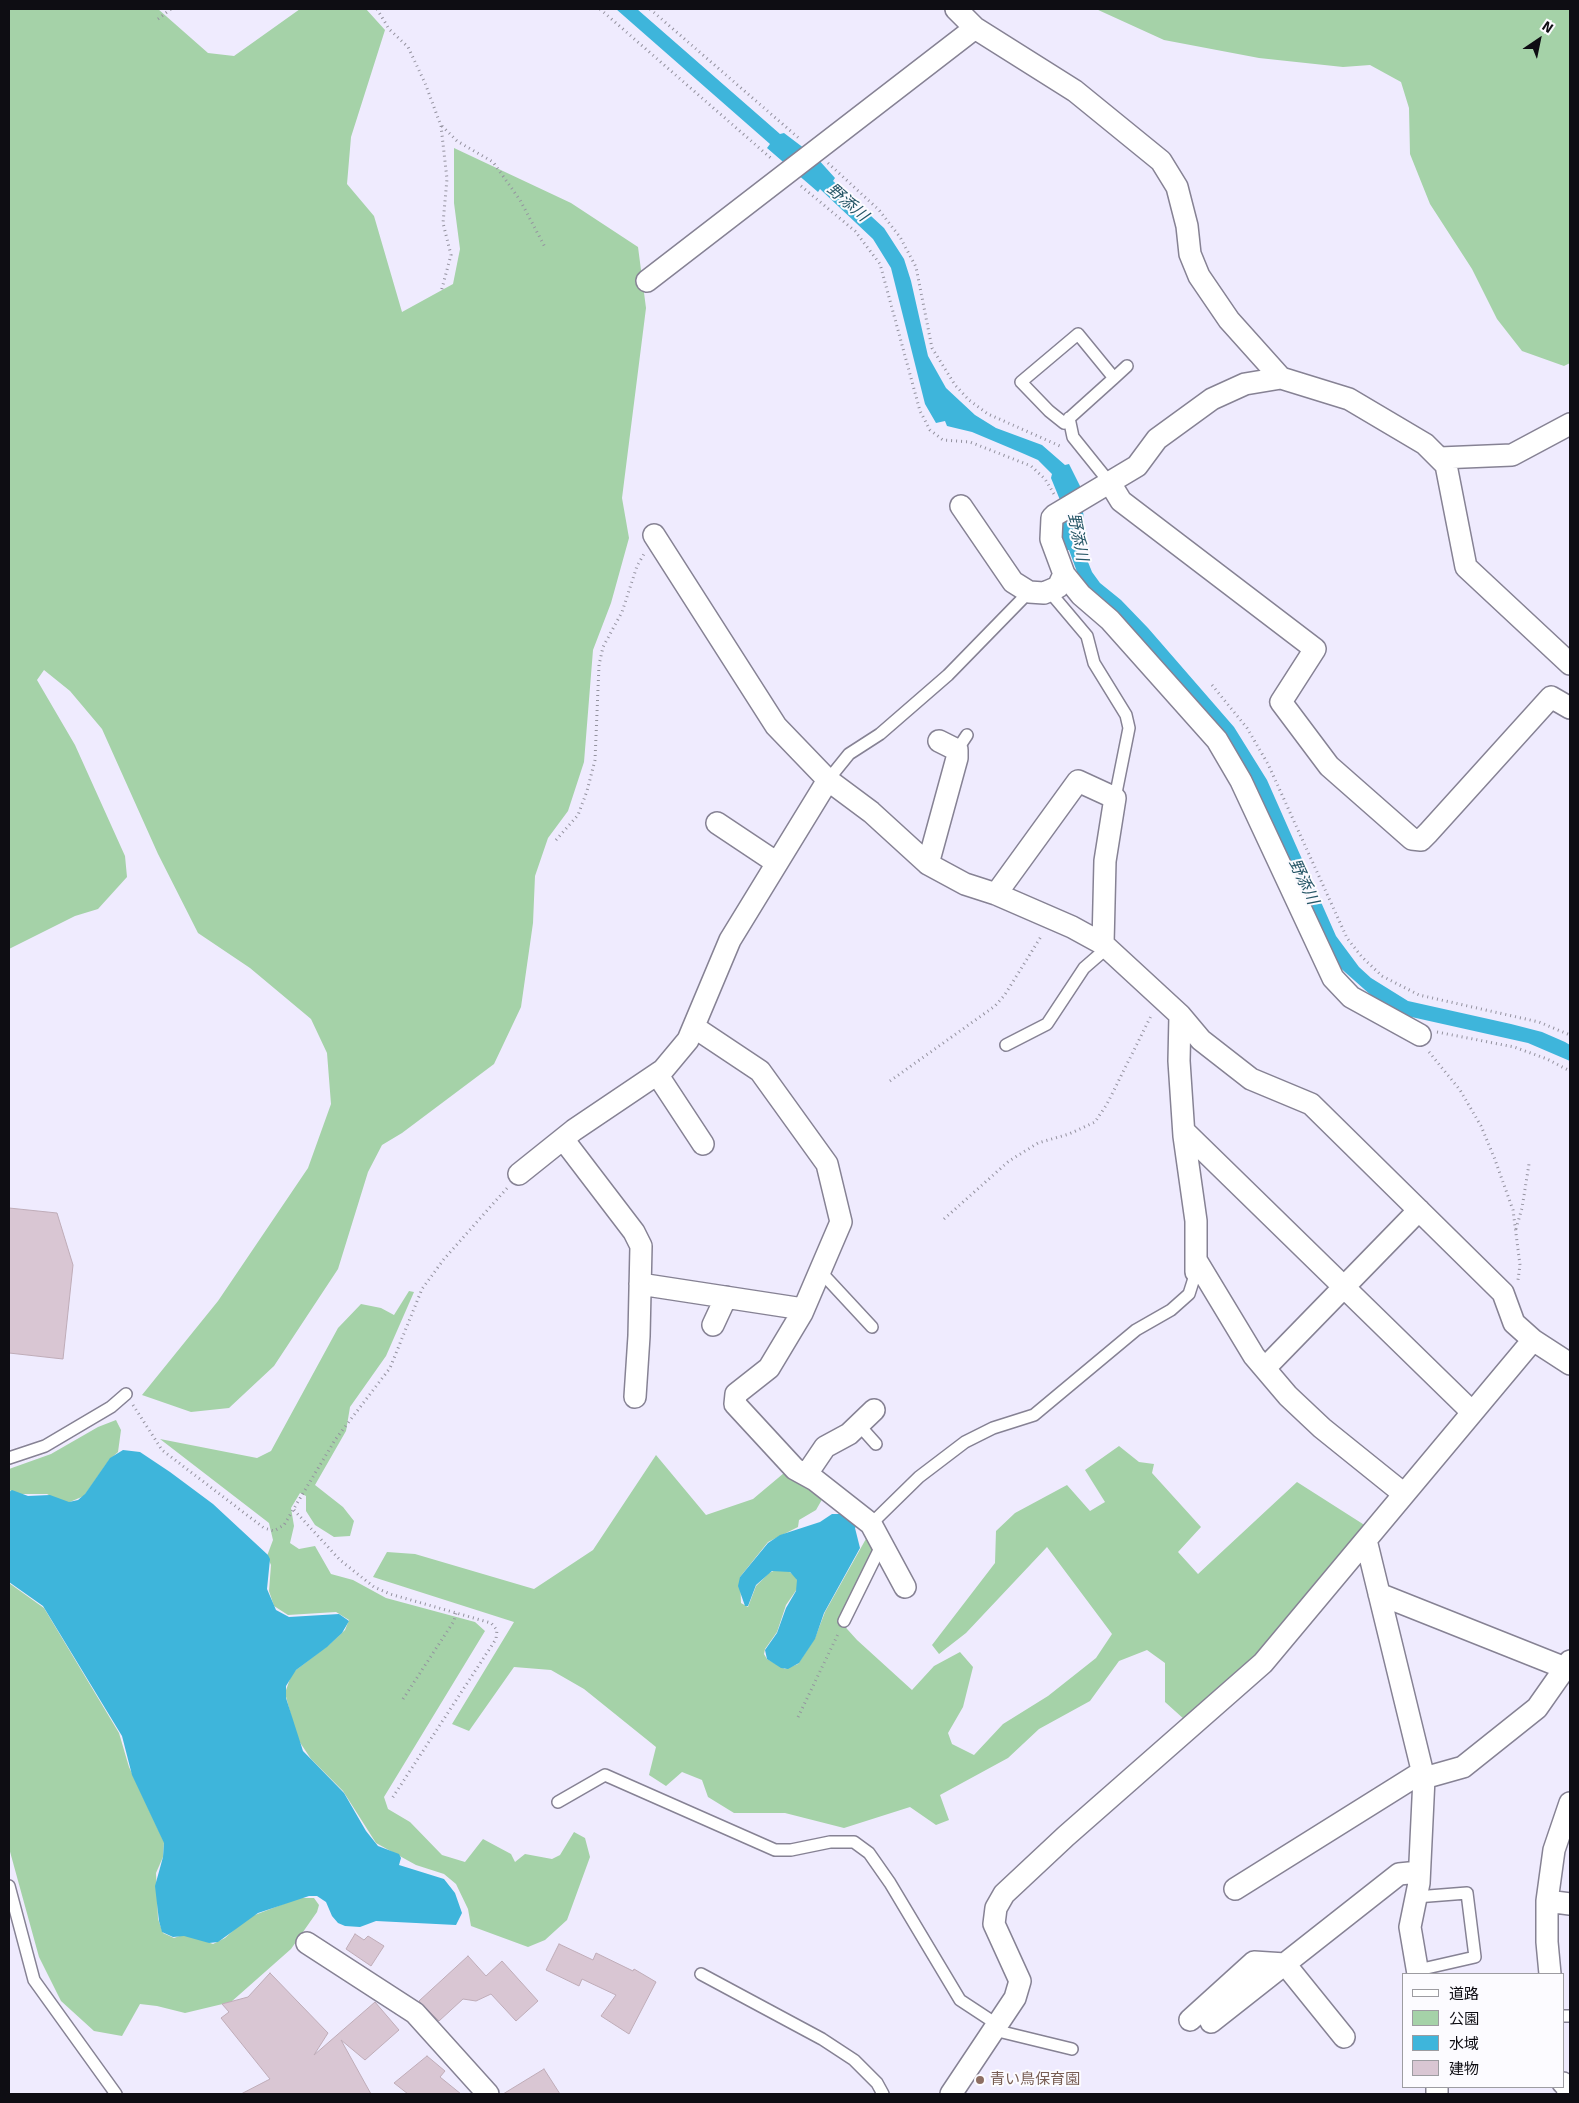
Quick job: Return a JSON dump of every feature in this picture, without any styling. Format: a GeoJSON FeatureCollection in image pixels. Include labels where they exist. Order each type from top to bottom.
{"type":"FeatureCollection","features":[{"type":"Feature","properties":{"kind":"street"},"geometry":{"type":"LineString","coordinates":[[956,9],[976,28],[1075,91],[1161,161],[1177,187],[1187,226],[1190,254],[1199,276],[1229,320],[1281,378]]}},
{"type":"Feature","properties":{"kind":"street"},"geometry":{"type":"LineString","coordinates":[[647,280],[976,28]]}},
{"type":"Feature","properties":{"kind":"street"},"geometry":{"type":"LineString","coordinates":[[1420,1035],[1351,997],[1333,978],[1241,781],[1217,740],[1110,620],[1081,595],[1064,574],[1051,539],[1052,518],[1137,466],[1157,439],[1212,399],[1245,384],[1281,378],[1349,399],[1425,444],[1440,458],[1446,464],[1466,567],[1570,664]]}},
{"type":"Feature","properties":{"kind":"street"},"geometry":{"type":"LineString","coordinates":[[1440,458],[1512,455],[1570,424]]}},
{"type":"Feature","properties":{"kind":"street"},"geometry":{"type":"LineString","coordinates":[[1110,482],[1121,500],[1314,649],[1280,702],[1328,766],[1412,838],[1421,840],[1428,833],[1551,697],[1570,708]]}},
{"type":"Feature","properties":{"kind":"street"},"geometry":{"type":"LineString","coordinates":[[961,506],[1013,582],[1039,591],[1058,587],[1064,574]]}},
{"type":"Feature","properties":{"kind":"street"},"geometry":{"type":"LineString","coordinates":[[654,535],[776,726],[828,780],[871,812],[928,864],[966,884],[996,894],[1052,918],[1105,946],[1180,1016],[1201,1040],[1251,1079],[1311,1104],[1503,1292],[1514,1323],[1532,1340],[1570,1364]]}},
{"type":"Feature","properties":{"kind":"street"},"geometry":{"type":"LineString","coordinates":[[928,864],[954,742]]}},
{"type":"Feature","properties":{"kind":"street"},"geometry":{"type":"LineString","coordinates":[[519,1174],[563,1139],[658,1074],[688,1040],[730,940],[828,780]]}},
{"type":"Feature","properties":{"kind":"street"},"geometry":{"type":"LineString","coordinates":[[996,894],[1078,781],[1115,798],[1105,861],[1105,946]]}},
{"type":"Feature","properties":{"kind":"street"},"geometry":{"type":"LineString","coordinates":[[717,823],[777,863]]}},
{"type":"Feature","properties":{"kind":"street"},"geometry":{"type":"LineString","coordinates":[[1180,1016],[1179,1061],[1184,1131],[1196,1221],[1196,1266],[1254,1356],[1288,1396],[1322,1428],[1404,1494]]}},
{"type":"Feature","properties":{"kind":"street"},"geometry":{"type":"LineString","coordinates":[[694,1028],[760,1071],[827,1164],[841,1222],[803,1309],[769,1368],[736,1394],[735,1404],[795,1469],[806,1475],[871,1524],[905,1587]]}},
{"type":"Feature","properties":{"kind":"street"},"geometry":{"type":"LineString","coordinates":[[658,1074],[703,1144]]}},
{"type":"Feature","properties":{"kind":"street"},"geometry":{"type":"LineString","coordinates":[[1184,1131],[1472,1412]]}},
{"type":"Feature","properties":{"kind":"street"},"geometry":{"type":"LineString","coordinates":[[563,1139],[634,1232],[641,1246],[635,1397]]}},
{"type":"Feature","properties":{"kind":"street"},"geometry":{"type":"LineString","coordinates":[[1265,1368],[1419,1210]]}},
{"type":"Feature","properties":{"kind":"street"},"geometry":{"type":"LineString","coordinates":[[640,1284],[803,1309]]}},
{"type":"Feature","properties":{"kind":"street"},"geometry":{"type":"LineString","coordinates":[[713,1325],[726,1297]]}},
{"type":"Feature","properties":{"kind":"street"},"geometry":{"type":"LineString","coordinates":[[951,2094],[1016,1998],[1020,1981],[994,1924],[996,1908],[1004,1894],[1066,1836],[1263,1663],[1532,1340]]}},
{"type":"Feature","properties":{"kind":"street"},"geometry":{"type":"LineString","coordinates":[[806,1475],[825,1447],[849,1434],[866,1417]]}},
{"type":"Feature","properties":{"kind":"street"},"geometry":{"type":"LineString","coordinates":[[1366,1540],[1423,1775],[1419,1872],[1410,1928],[1418,1972]]}},
{"type":"Feature","properties":{"kind":"street"},"geometry":{"type":"LineString","coordinates":[[1236,1889],[1423,1775],[1463,1767],[1537,1708],[1568,1665],[1380,1594]]}},
{"type":"Feature","properties":{"kind":"street"},"geometry":{"type":"LineString","coordinates":[[1550,1973],[1547,1942],[1547,1901],[1554,1850],[1570,1803]]}},
{"type":"Feature","properties":{"kind":"street"},"geometry":{"type":"LineString","coordinates":[[1201,2021],[1254,1962],[1285,1964],[1399,1874],[1419,1872]]}},
{"type":"Feature","properties":{"kind":"street"},"geometry":{"type":"LineString","coordinates":[[1547,1901],[1570,1904]]}},
{"type":"Feature","properties":{"kind":"street"},"geometry":{"type":"LineString","coordinates":[[307,1943],[416,2014],[488,2094]]}},
{"type":"Feature","properties":{"kind":"street"},"geometry":{"type":"LineString","coordinates":[[1285,1964],[1344,2037]]}},
{"type":"Feature","properties":{"kind":"lane"},"geometry":{"type":"LineString","coordinates":[[1114,378],[1078,334],[1021,382],[1049,411],[1064,423],[1128,366]]}},
{"type":"Feature","properties":{"kind":"lane"},"geometry":{"type":"LineString","coordinates":[[1069,418],[1072,437],[1110,482]]}},
{"type":"Feature","properties":{"kind":"lane"},"geometry":{"type":"LineString","coordinates":[[828,780],[849,754],[880,734],[948,675],[1039,591],[1087,636],[1094,663],[1126,715],[1129,728],[1115,798]]}},
{"type":"Feature","properties":{"kind":"lane"},"geometry":{"type":"LineString","coordinates":[[1006,1045],[1047,1024],[1084,968],[1105,946]]}},
{"type":"Feature","properties":{"kind":"lane"},"geometry":{"type":"LineString","coordinates":[[871,1524],[919,1477],[965,1442],[993,1428],[1034,1415],[1136,1330],[1172,1310],[1189,1294],[1196,1266]]}},
{"type":"Feature","properties":{"kind":"lane"},"geometry":{"type":"LineString","coordinates":[[820,1271],[872,1327]]}},
{"type":"Feature","properties":{"kind":"lane"},"geometry":{"type":"LineString","coordinates":[[9,1458],[45,1446],[111,1407],[126,1394]]}},
{"type":"Feature","properties":{"kind":"lane"},"geometry":{"type":"LineString","coordinates":[[866,1417],[876,1444]]}},
{"type":"Feature","properties":{"kind":"lane"},"geometry":{"type":"LineString","coordinates":[[844,1621],[882,1544]]}},
{"type":"Feature","properties":{"kind":"lane"},"geometry":{"type":"LineString","coordinates":[[558,1802],[605,1775],[775,1850],[791,1850],[830,1842],[854,1842],[869,1853],[890,1883],[960,2000],[996,2028],[1072,2049]]}},
{"type":"Feature","properties":{"kind":"lane"},"geometry":{"type":"LineString","coordinates":[[9,1886],[34,1980],[116,2094]]}},
{"type":"Feature","properties":{"kind":"lane"},"geometry":{"type":"LineString","coordinates":[[1416,1897],[1467,1893],[1475,1957],[1418,1972]]}},
{"type":"Feature","properties":{"kind":"lane"},"geometry":{"type":"LineString","coordinates":[[701,1974],[822,2039],[854,2060],[877,2083],[883,2094]]}},
{"type":"Feature","properties":{"kind":"path"},"geometry":{"type":"LineString","coordinates":[[158,19],[171,9]]}},
{"type":"Feature","properties":{"kind":"path"},"geometry":{"type":"LineString","coordinates":[[377,9],[389,28],[408,47],[425,83],[441,126],[446,179],[443,223],[451,255],[441,292]]}},
{"type":"Feature","properties":{"kind":"path"},"geometry":{"type":"LineString","coordinates":[[600,9],[855,231],[880,264],[920,411],[930,430],[943,440],[970,442],[1031,466],[1045,479],[1055,497],[1056,514]]}},
{"type":"Feature","properties":{"kind":"path"},"geometry":{"type":"LineString","coordinates":[[650,9],[878,210],[900,237],[916,267],[932,348],[955,385],[969,400],[988,414],[1060,445],[1065,452]]}},
{"type":"Feature","properties":{"kind":"path"},"geometry":{"type":"LineString","coordinates":[[441,126],[457,141],[493,162],[520,200],[546,249]]}},
{"type":"Feature","properties":{"kind":"path"},"geometry":{"type":"LineString","coordinates":[[556,840],[578,815],[587,791],[595,760],[599,665],[603,647],[622,612],[637,566],[654,535]]}},
{"type":"Feature","properties":{"kind":"path"},"geometry":{"type":"LineString","coordinates":[[1212,685],[1248,728],[1268,764],[1347,938],[1362,958],[1382,976],[1419,995],[1539,1022],[1570,1035]]}},
{"type":"Feature","properties":{"kind":"path"},"geometry":{"type":"LineString","coordinates":[[890,1081],[995,1006],[1004,996],[1052,918]]}},
{"type":"Feature","properties":{"kind":"path"},"geometry":{"type":"LineString","coordinates":[[944,1219],[1009,1161],[1038,1142],[1069,1134],[1095,1122],[1107,1104],[1161,998]]}},
{"type":"Feature","properties":{"kind":"path"},"geometry":{"type":"LineString","coordinates":[[1506,1302],[1517,1284],[1520,1264],[1513,1210],[1481,1126],[1460,1090],[1427,1049],[1420,1035],[1437,1032],[1514,1047],[1547,1059],[1570,1071]]}},
{"type":"Feature","properties":{"kind":"path"},"geometry":{"type":"LineString","coordinates":[[1516,1231],[1522,1208],[1529,1164]]}},
{"type":"Feature","properties":{"kind":"path"},"geometry":{"type":"LineString","coordinates":[[126,1394],[162,1450],[264,1528],[274,1531],[284,1524],[294,1510],[335,1440],[390,1368],[422,1289],[444,1259],[519,1174]]}},
{"type":"Feature","properties":{"kind":"path"},"geometry":{"type":"LineString","coordinates":[[294,1510],[340,1560],[374,1587],[390,1594],[491,1623],[497,1630],[496,1639],[391,1800]]}},
{"type":"Feature","properties":{"kind":"path"},"geometry":{"type":"LineString","coordinates":[[403,1699],[454,1621],[456,1613]]}},
{"type":"Feature","properties":{"kind":"path"},"geometry":{"type":"LineString","coordinates":[[798,1717],[844,1621]]}},
{"type":"Feature","properties":{"kind":"green space"},"geometry":{"type":"Polygon","coordinates":[[[9,9],[158,9],[208,53],[234,56],[300,9],[366,9],[385,30],[351,137],[347,184],[374,216],[402,312],[453,284],[460,249],[454,203],[454,148],[571,203],[638,247],[646,308],[622,498],[629,538],[611,603],[593,650],[584,762],[568,811],[548,838],[535,876],[533,923],[521,1007],[494,1064],[402,1133],[382,1145],[368,1172],[338,1269],[274,1366],[229,1408],[191,1412],[142,1395],[218,1301],[308,1168],[331,1104],[327,1053],[311,1019],[250,968],[198,933],[158,854],[102,729],[70,691],[44,670],[37,680],[75,745],[125,856],[127,877],[98,909],[75,916],[9,949],[9,9]]]}},
{"type":"Feature","properties":{"kind":"green space"},"geometry":{"type":"Polygon","coordinates":[[[1096,9],[1570,9],[1570,363],[1564,366],[1522,351],[1497,319],[1472,269],[1430,204],[1410,154],[1409,108],[1401,82],[1370,65],[1343,67],[1259,58],[1164,40],[1096,9]]]}},
{"type":"Feature","properties":{"kind":"green space"},"geometry":{"type":"Polygon","coordinates":[[[409,1291],[414,1292],[386,1356],[350,1407],[346,1431],[315,1485],[343,1507],[354,1521],[350,1536],[334,1537],[315,1525],[306,1511],[306,1496],[300,1493],[291,1508],[294,1526],[290,1543],[299,1549],[315,1546],[331,1574],[353,1580],[386,1598],[475,1622],[485,1631],[384,1797],[388,1809],[410,1822],[442,1855],[465,1862],[483,1839],[511,1854],[515,1862],[525,1854],[552,1859],[560,1855],[574,1832],[585,1838],[590,1857],[567,1920],[545,1940],[528,1947],[471,1926],[468,1909],[456,1884],[444,1874],[416,1865],[376,1843],[343,1791],[311,1759],[297,1738],[285,1693],[292,1673],[330,1644],[345,1630],[349,1620],[336,1612],[288,1615],[274,1606],[269,1591],[271,1565],[267,1556],[273,1540],[269,1523],[160,1439],[257,1458],[271,1451],[338,1328],[361,1304],[381,1308],[394,1315],[409,1291]]]}},
{"type":"Feature","properties":{"kind":"green space"},"geometry":{"type":"Polygon","coordinates":[[[116,1420],[121,1430],[118,1452],[109,1460],[84,1496],[65,1504],[47,1494],[19,1494],[9,1490],[9,1469],[51,1454],[98,1427],[116,1420]]]}},
{"type":"Feature","properties":{"kind":"green space"},"geometry":{"type":"Polygon","coordinates":[[[1119,1446],[1139,1462],[1154,1464],[1152,1473],[1201,1527],[1178,1552],[1198,1574],[1297,1482],[1366,1526],[1266,1645],[1185,1720],[1165,1702],[1165,1663],[1147,1650],[1119,1661],[1090,1701],[1039,1729],[1008,1758],[940,1795],[949,1820],[936,1825],[910,1807],[844,1828],[785,1813],[734,1813],[708,1797],[702,1780],[682,1772],[666,1786],[649,1775],[656,1747],[584,1689],[551,1670],[514,1667],[469,1731],[452,1724],[514,1622],[373,1577],[387,1552],[415,1554],[534,1589],[593,1550],[656,1455],[706,1515],[753,1499],[784,1473],[824,1496],[816,1510],[799,1520],[798,1527],[768,1542],[740,1577],[741,1603],[748,1607],[756,1586],[769,1573],[778,1569],[787,1570],[796,1577],[798,1583],[797,1589],[786,1605],[777,1632],[765,1649],[764,1654],[767,1659],[785,1669],[798,1664],[815,1638],[825,1612],[867,1537],[876,1547],[839,1620],[857,1640],[912,1690],[934,1666],[960,1652],[973,1667],[963,1707],[948,1733],[952,1744],[974,1755],[1003,1724],[1048,1696],[1096,1658],[1112,1634],[1047,1547],[966,1633],[939,1654],[932,1645],[995,1563],[996,1531],[1015,1513],[1067,1485],[1090,1511],[1105,1502],[1085,1470],[1119,1446]]]}},
{"type":"Feature","properties":{"kind":"green space"},"geometry":{"type":"Polygon","coordinates":[[[9,1583],[44,1608],[119,1733],[129,1767],[164,1842],[163,1857],[156,1873],[158,1919],[163,1933],[174,1938],[185,1934],[213,1944],[225,1938],[247,1918],[299,1898],[314,1898],[319,1905],[317,1912],[291,1949],[231,2002],[185,2013],[140,2004],[122,2036],[94,2031],[61,2001],[39,1957],[9,1848],[9,1583]]]}},
{"type":"Feature","properties":{"kind":"water","name":"野添川"},"geometry":{"type":"Polygon","coordinates":[[[616,9],[637,9],[780,134],[784,133],[817,158],[835,178],[833,181],[884,228],[904,259],[911,281],[928,356],[946,388],[975,415],[996,428],[1042,445],[1065,465],[1069,464],[1080,486],[1086,537],[1083,539],[1086,557],[1092,572],[1100,583],[1121,600],[1148,628],[1234,727],[1267,780],[1336,936],[1359,967],[1371,978],[1408,1001],[1542,1032],[1565,1042],[1570,1045],[1570,1061],[1528,1043],[1407,1016],[1373,997],[1337,965],[1255,792],[1080,580],[1069,550],[1064,550],[1060,500],[1051,478],[1052,474],[1038,460],[972,432],[947,426],[945,421],[936,423],[925,404],[891,268],[873,239],[820,189],[818,192],[767,148],[770,144],[616,9]]]}},
{"type":"Feature","properties":{"kind":"water"},"geometry":{"type":"Polygon","coordinates":[[[123,1450],[140,1452],[170,1472],[213,1504],[268,1555],[270,1559],[267,1589],[276,1610],[289,1617],[339,1614],[349,1621],[342,1633],[327,1647],[296,1670],[286,1686],[286,1698],[303,1751],[344,1793],[366,1831],[378,1846],[399,1854],[401,1858],[399,1865],[444,1879],[455,1893],[462,1913],[456,1925],[376,1921],[360,1927],[345,1926],[338,1923],[332,1916],[326,1902],[317,1896],[309,1896],[258,1913],[218,1942],[209,1943],[184,1936],[173,1937],[162,1932],[155,1886],[163,1857],[164,1843],[132,1775],[122,1736],[43,1606],[9,1582],[9,1492],[12,1490],[28,1496],[50,1495],[69,1502],[78,1500],[85,1494],[110,1458],[123,1450]]]}},
{"type":"Feature","properties":{"kind":"water"},"geometry":{"type":"Polygon","coordinates":[[[832,1514],[840,1514],[850,1522],[864,1515],[855,1528],[860,1548],[824,1613],[815,1639],[799,1663],[788,1669],[781,1668],[767,1659],[765,1650],[777,1633],[786,1608],[796,1591],[797,1580],[790,1572],[772,1571],[756,1585],[748,1606],[745,1606],[738,1586],[740,1577],[768,1543],[780,1535],[820,1522],[832,1514]]]}},
{"type":"Feature","properties":{"kind":"building"},"geometry":{"type":"Polygon","coordinates":[[[9,1208],[57,1213],[73,1265],[63,1359],[9,1353],[9,1208]]]}},
{"type":"Feature","properties":{"kind":"building"},"geometry":{"type":"Polygon","coordinates":[[[355,1934],[364,1940],[368,1936],[384,1946],[371,1966],[346,1949],[355,1934]]]}},
{"type":"Feature","properties":{"kind":"building"},"geometry":{"type":"Polygon","coordinates":[[[559,1944],[593,1960],[596,1953],[633,1971],[634,1969],[656,1982],[629,2034],[601,2016],[616,1995],[582,1979],[579,1986],[546,1970],[559,1944]]]}},
{"type":"Feature","properties":{"kind":"building"},"geometry":{"type":"Polygon","coordinates":[[[468,1956],[486,1976],[502,1961],[538,2001],[516,2021],[491,1994],[476,2001],[463,1999],[439,2021],[419,2001],[468,1956]]]}},
{"type":"Feature","properties":{"kind":"building"},"geometry":{"type":"Polygon","coordinates":[[[270,1973],[328,2033],[314,2055],[375,2002],[399,2030],[365,2060],[341,2040],[371,2094],[241,2094],[270,2079],[221,2018],[229,2012],[222,2004],[248,1997],[270,1973]]]}},
{"type":"Feature","properties":{"kind":"building"},"geometry":{"type":"Polygon","coordinates":[[[427,2056],[445,2071],[440,2077],[461,2094],[408,2094],[394,2083],[427,2056]]]}},
{"type":"Feature","properties":{"kind":"building"},"geometry":{"type":"Polygon","coordinates":[[[544,2069],[560,2094],[503,2094],[544,2069]]]}},
{"type":"Feature","properties":{"kind":"place","name":"青い鳥保育園"},"geometry":{"type":"Point","coordinates":[980,2080]}}]}
